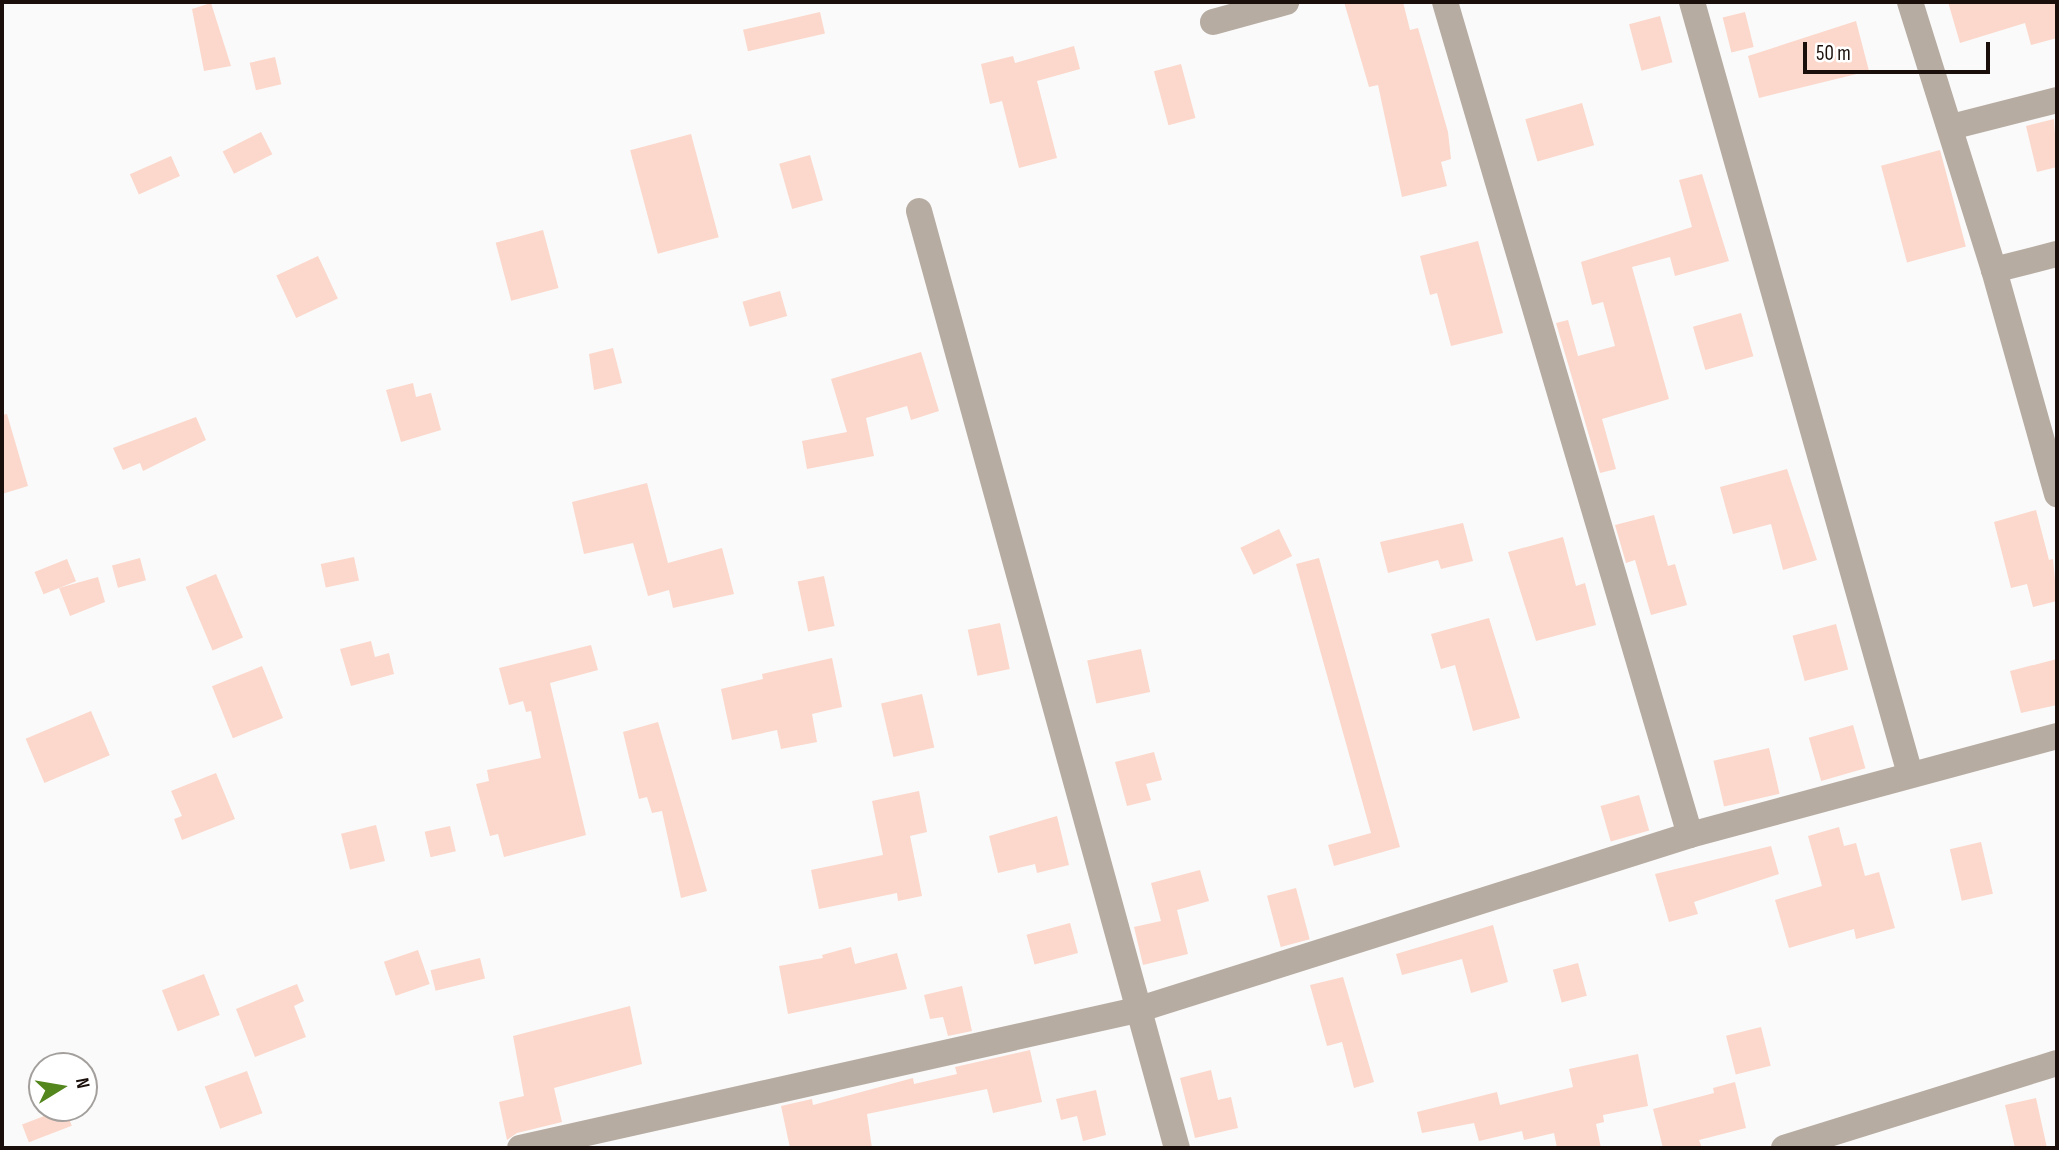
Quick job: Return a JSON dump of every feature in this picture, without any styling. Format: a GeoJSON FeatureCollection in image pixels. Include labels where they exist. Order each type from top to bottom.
{"type":"FeatureCollection","features":[{"type":"Feature","properties":{"kind":"street"},"geometry":{"type":"LineString","coordinates":[[1213,22],[1286,2]]}},
{"type":"Feature","properties":{"kind":"street"},"geometry":{"type":"LineString","coordinates":[[1445,2],[1690,835]]}},
{"type":"Feature","properties":{"kind":"street"},"geometry":{"type":"LineString","coordinates":[[1692,2],[1910,774]]}},
{"type":"Feature","properties":{"kind":"street"},"geometry":{"type":"LineString","coordinates":[[1910,2],[1994,270],[2046,410],[2057,494]]}},
{"type":"Feature","properties":{"kind":"street"},"geometry":{"type":"LineString","coordinates":[[1951,127],[2057,100]]}},
{"type":"Feature","properties":{"kind":"street"},"geometry":{"type":"LineString","coordinates":[[919,211],[1177,1148]]}},
{"type":"Feature","properties":{"kind":"street"},"geometry":{"type":"LineString","coordinates":[[1994,270],[2057,254]]}},
{"type":"Feature","properties":{"kind":"street"},"geometry":{"type":"LineString","coordinates":[[520,1148],[1137,1010],[1690,835],[2057,736]]}},
{"type":"Feature","properties":{"kind":"street"},"geometry":{"type":"LineString","coordinates":[[1784,1148],[2057,1063]]}},
{"type":"Feature","properties":{"kind":"building"},"geometry":{"type":"Polygon","coordinates":[[[1344,2],[1403,2],[1410,30],[1418,28],[1448,132],[1451,159],[1441,162],[1447,186],[1402,197],[1378,85],[1369,87],[1344,2]]]}},
{"type":"Feature","properties":{"kind":"building"},"geometry":{"type":"Polygon","coordinates":[[[1948,2],[2057,2],[2057,38],[2031,45],[2025,23],[1960,43],[1948,2]]]}},
{"type":"Feature","properties":{"kind":"building"},"geometry":{"type":"Polygon","coordinates":[[[211,3],[231,66],[204,71],[192,9],[211,3]]]}},
{"type":"Feature","properties":{"kind":"building"},"geometry":{"type":"Polygon","coordinates":[[[820,12],[825,33],[748,51],[743,30],[820,12]]]}},
{"type":"Feature","properties":{"kind":"building"},"geometry":{"type":"Polygon","coordinates":[[[1745,12],[1754,47],[1731,52],[1723,18],[1745,12]]]}},
{"type":"Feature","properties":{"kind":"building"},"geometry":{"type":"Polygon","coordinates":[[[1660,16],[1672,62],[1642,71],[1629,24],[1660,16]]]}},
{"type":"Feature","properties":{"kind":"building"},"geometry":{"type":"Polygon","coordinates":[[[1856,21],[1869,71],[1759,98],[1748,56],[1856,21]]]}},
{"type":"Feature","properties":{"kind":"building"},"geometry":{"type":"Polygon","coordinates":[[[1074,46],[1080,69],[1037,81],[1057,158],[1019,168],[1002,101],[990,104],[981,64],[1013,56],[1015,63],[1074,46]]]}},
{"type":"Feature","properties":{"kind":"building"},"geometry":{"type":"Polygon","coordinates":[[[275,57],[281,84],[256,90],[250,63],[275,57]]]}},
{"type":"Feature","properties":{"kind":"building"},"geometry":{"type":"Polygon","coordinates":[[[1181,64],[1195,118],[1168,125],[1154,71],[1181,64]]]}},
{"type":"Feature","properties":{"kind":"building"},"geometry":{"type":"Polygon","coordinates":[[[1582,103],[1594,145],[1537,162],[1525,119],[1582,103]]]}},
{"type":"Feature","properties":{"kind":"building"},"geometry":{"type":"Polygon","coordinates":[[[2054,119],[2057,167],[2037,172],[2026,126],[2054,119]]]}},
{"type":"Feature","properties":{"kind":"building"},"geometry":{"type":"Polygon","coordinates":[[[261,132],[272,154],[234,174],[223,152],[261,132]]]}},
{"type":"Feature","properties":{"kind":"building"},"geometry":{"type":"Polygon","coordinates":[[[691,134],[719,237],[658,254],[630,150],[691,134]]]}},
{"type":"Feature","properties":{"kind":"building"},"geometry":{"type":"Polygon","coordinates":[[[1940,150],[1966,247],[1907,262],[1881,166],[1940,150]]]}},
{"type":"Feature","properties":{"kind":"building"},"geometry":{"type":"Polygon","coordinates":[[[810,155],[823,200],[792,209],[779,164],[810,155]]]}},
{"type":"Feature","properties":{"kind":"building"},"geometry":{"type":"Polygon","coordinates":[[[171,156],[180,176],[139,194],[130,174],[171,156]]]}},
{"type":"Feature","properties":{"kind":"building"},"geometry":{"type":"Polygon","coordinates":[[[1702,174],[1729,261],[1675,276],[1670,257],[1632,267],[1669,399],[1602,419],[1616,469],[1600,473],[1556,323],[1568,320],[1578,356],[1615,346],[1603,302],[1592,305],[1581,262],[1692,227],[1679,180],[1702,174]]]}},
{"type":"Feature","properties":{"kind":"building"},"geometry":{"type":"Polygon","coordinates":[[[543,230],[559,288],[511,301],[496,243],[543,230]]]}},
{"type":"Feature","properties":{"kind":"building"},"geometry":{"type":"Polygon","coordinates":[[[1478,241],[1503,333],[1451,346],[1437,293],[1430,295],[1420,256],[1478,241]]]}},
{"type":"Feature","properties":{"kind":"building"},"geometry":{"type":"Polygon","coordinates":[[[318,256],[338,299],[296,318],[276,275],[318,256]]]}},
{"type":"Feature","properties":{"kind":"building"},"geometry":{"type":"Polygon","coordinates":[[[780,291],[787,316],[750,327],[743,302],[780,291]]]}},
{"type":"Feature","properties":{"kind":"building"},"geometry":{"type":"Polygon","coordinates":[[[1741,313],[1753,356],[1705,370],[1693,327],[1741,313]]]}},
{"type":"Feature","properties":{"kind":"building"},"geometry":{"type":"Polygon","coordinates":[[[613,348],[622,383],[594,390],[589,354],[613,348]]]}},
{"type":"Feature","properties":{"kind":"building"},"geometry":{"type":"Polygon","coordinates":[[[921,352],[939,411],[911,420],[907,406],[866,418],[874,456],[807,469],[802,441],[847,432],[831,379],[921,352]]]}},
{"type":"Feature","properties":{"kind":"building"},"geometry":{"type":"Polygon","coordinates":[[[413,383],[416,397],[431,393],[441,430],[401,442],[386,390],[413,383]]]}},
{"type":"Feature","properties":{"kind":"building"},"geometry":{"type":"Polygon","coordinates":[[[7,414],[28,486],[2,494],[2,415],[7,414]]]}},
{"type":"Feature","properties":{"kind":"building"},"geometry":{"type":"Polygon","coordinates":[[[196,417],[206,440],[143,471],[140,463],[123,470],[113,448],[196,417]]]}},
{"type":"Feature","properties":{"kind":"building"},"geometry":{"type":"Polygon","coordinates":[[[1787,469],[1817,560],[1783,570],[1771,524],[1733,534],[1720,487],[1787,469]]]}},
{"type":"Feature","properties":{"kind":"building"},"geometry":{"type":"Polygon","coordinates":[[[647,483],[668,563],[722,548],[734,594],[673,608],[669,590],[648,596],[633,543],[584,554],[572,502],[647,483]]]}},
{"type":"Feature","properties":{"kind":"building"},"geometry":{"type":"Polygon","coordinates":[[[2036,510],[2049,560],[2053,559],[2057,601],[2033,607],[2027,584],[2011,588],[1994,522],[2036,510]]]}},
{"type":"Feature","properties":{"kind":"building"},"geometry":{"type":"Polygon","coordinates":[[[1654,515],[1668,566],[1675,564],[1687,605],[1651,615],[1635,560],[1626,563],[1615,525],[1654,515]]]}},
{"type":"Feature","properties":{"kind":"building"},"geometry":{"type":"Polygon","coordinates":[[[1463,523],[1473,561],[1441,569],[1438,560],[1388,573],[1380,542],[1463,523]]]}},
{"type":"Feature","properties":{"kind":"building"},"geometry":{"type":"Polygon","coordinates":[[[1279,529],[1292,556],[1254,575],[1240,548],[1279,529]]]}},
{"type":"Feature","properties":{"kind":"building"},"geometry":{"type":"Polygon","coordinates":[[[1563,537],[1576,586],[1585,583],[1596,625],[1536,641],[1508,552],[1563,537]]]}},
{"type":"Feature","properties":{"kind":"building"},"geometry":{"type":"Polygon","coordinates":[[[354,557],[359,580],[326,588],[321,564],[354,557]]]}},
{"type":"Feature","properties":{"kind":"building"},"geometry":{"type":"Polygon","coordinates":[[[140,558],[146,580],[118,588],[112,566],[140,558]]]}},
{"type":"Feature","properties":{"kind":"building"},"geometry":{"type":"Polygon","coordinates":[[[1319,558],[1400,847],[1334,866],[1328,845],[1371,833],[1296,564],[1319,558]]]}},
{"type":"Feature","properties":{"kind":"building"},"geometry":{"type":"Polygon","coordinates":[[[67,559],[76,581],[44,594],[35,572],[67,559]]]}},
{"type":"Feature","properties":{"kind":"building"},"geometry":{"type":"Polygon","coordinates":[[[216,574],[243,638],[213,650],[186,587],[216,574]]]}},
{"type":"Feature","properties":{"kind":"building"},"geometry":{"type":"Polygon","coordinates":[[[824,576],[835,626],[808,631],[798,582],[824,576]]]}},
{"type":"Feature","properties":{"kind":"building"},"geometry":{"type":"Polygon","coordinates":[[[98,577],[105,602],[70,616],[59,588],[98,577]]]}},
{"type":"Feature","properties":{"kind":"building"},"geometry":{"type":"Polygon","coordinates":[[[1489,618],[1520,718],[1473,731],[1455,665],[1441,669],[1431,634],[1489,618]]]}},
{"type":"Feature","properties":{"kind":"building"},"geometry":{"type":"Polygon","coordinates":[[[1000,623],[1010,669],[977,676],[968,630],[1000,623]]]}},
{"type":"Feature","properties":{"kind":"building"},"geometry":{"type":"Polygon","coordinates":[[[1836,624],[1848,669],[1805,681],[1793,636],[1836,624]]]}},
{"type":"Feature","properties":{"kind":"building"},"geometry":{"type":"Polygon","coordinates":[[[371,641],[375,657],[389,653],[394,674],[351,686],[340,649],[371,641]]]}},
{"type":"Feature","properties":{"kind":"building"},"geometry":{"type":"Polygon","coordinates":[[[591,645],[598,670],[550,683],[586,835],[504,857],[498,834],[490,836],[476,784],[489,781],[487,770],[541,758],[531,711],[526,712],[523,701],[509,705],[499,668],[591,645]]]}},
{"type":"Feature","properties":{"kind":"building"},"geometry":{"type":"Polygon","coordinates":[[[1141,649],[1150,692],[1096,703],[1087,660],[1141,649]]]}},
{"type":"Feature","properties":{"kind":"building"},"geometry":{"type":"Polygon","coordinates":[[[832,658],[842,707],[812,714],[817,742],[781,749],[777,730],[732,740],[721,689],[763,679],[762,674],[832,658]]]}},
{"type":"Feature","properties":{"kind":"building"},"geometry":{"type":"Polygon","coordinates":[[[2057,659],[2057,705],[2021,713],[2010,671],[2057,659]]]}},
{"type":"Feature","properties":{"kind":"building"},"geometry":{"type":"Polygon","coordinates":[[[262,666],[283,718],[233,738],[212,686],[262,666]]]}},
{"type":"Feature","properties":{"kind":"building"},"geometry":{"type":"Polygon","coordinates":[[[922,694],[934,748],[893,757],[881,703],[922,694]]]}},
{"type":"Feature","properties":{"kind":"building"},"geometry":{"type":"Polygon","coordinates":[[[91,711],[110,755],[44,783],[26,739],[91,711]]]}},
{"type":"Feature","properties":{"kind":"building"},"geometry":{"type":"Polygon","coordinates":[[[658,722],[707,891],[681,898],[662,811],[652,813],[647,797],[639,799],[623,732],[658,722]]]}},
{"type":"Feature","properties":{"kind":"building"},"geometry":{"type":"Polygon","coordinates":[[[1853,725],[1865,768],[1821,781],[1809,738],[1853,725]]]}},
{"type":"Feature","properties":{"kind":"building"},"geometry":{"type":"Polygon","coordinates":[[[1769,748],[1780,794],[1724,807],[1713,761],[1769,748]]]}},
{"type":"Feature","properties":{"kind":"building"},"geometry":{"type":"Polygon","coordinates":[[[1154,752],[1162,780],[1146,784],[1151,800],[1127,806],[1115,762],[1154,752]]]}},
{"type":"Feature","properties":{"kind":"building"},"geometry":{"type":"Polygon","coordinates":[[[216,773],[235,819],[182,840],[174,819],[182,816],[171,791],[216,773]]]}},
{"type":"Feature","properties":{"kind":"building"},"geometry":{"type":"Polygon","coordinates":[[[919,791],[927,832],[910,836],[922,896],[898,901],[897,893],[819,909],[811,870],[883,855],[872,801],[919,791]]]}},
{"type":"Feature","properties":{"kind":"building"},"geometry":{"type":"Polygon","coordinates":[[[1639,795],[1649,831],[1611,842],[1601,806],[1639,795]]]}},
{"type":"Feature","properties":{"kind":"building"},"geometry":{"type":"Polygon","coordinates":[[[1057,816],[1069,865],[1037,873],[1035,864],[998,873],[989,836],[1057,816]]]}},
{"type":"Feature","properties":{"kind":"building"},"geometry":{"type":"Polygon","coordinates":[[[376,825],[385,861],[350,870],[341,834],[376,825]]]}},
{"type":"Feature","properties":{"kind":"building"},"geometry":{"type":"Polygon","coordinates":[[[450,826],[456,851],[431,857],[425,832],[450,826]]]}},
{"type":"Feature","properties":{"kind":"building"},"geometry":{"type":"Polygon","coordinates":[[[1839,827],[1844,846],[1856,843],[1865,876],[1879,872],[1895,928],[1856,939],[1854,929],[1789,948],[1775,900],[1822,886],[1808,836],[1839,827]]]}},
{"type":"Feature","properties":{"kind":"building"},"geometry":{"type":"Polygon","coordinates":[[[1981,842],[1993,894],[1962,901],[1950,849],[1981,842]]]}},
{"type":"Feature","properties":{"kind":"building"},"geometry":{"type":"Polygon","coordinates":[[[1771,846],[1779,874],[1694,902],[1698,914],[1669,922],[1655,874],[1771,846]]]}},
{"type":"Feature","properties":{"kind":"building"},"geometry":{"type":"Polygon","coordinates":[[[1200,870],[1209,901],[1177,910],[1188,954],[1143,965],[1134,927],[1161,921],[1151,883],[1200,870]]]}},
{"type":"Feature","properties":{"kind":"building"},"geometry":{"type":"Polygon","coordinates":[[[1296,888],[1310,939],[1281,947],[1267,896],[1296,888]]]}},
{"type":"Feature","properties":{"kind":"building"},"geometry":{"type":"Polygon","coordinates":[[[1070,923],[1078,953],[1035,965],[1027,935],[1070,923]]]}},
{"type":"Feature","properties":{"kind":"building"},"geometry":{"type":"Polygon","coordinates":[[[1493,925],[1508,982],[1471,993],[1462,959],[1402,975],[1396,954],[1493,925]]]}},
{"type":"Feature","properties":{"kind":"building"},"geometry":{"type":"Polygon","coordinates":[[[851,947],[855,964],[897,953],[907,989],[788,1014],[779,966],[823,958],[822,955],[851,947]]]}},
{"type":"Feature","properties":{"kind":"building"},"geometry":{"type":"Polygon","coordinates":[[[418,950],[430,984],[396,996],[384,962],[418,950]]]}},
{"type":"Feature","properties":{"kind":"building"},"geometry":{"type":"Polygon","coordinates":[[[480,958],[485,978],[436,991],[431,970],[480,958]]]}},
{"type":"Feature","properties":{"kind":"building"},"geometry":{"type":"Polygon","coordinates":[[[1578,963],[1587,996],[1562,1003],[1553,970],[1578,963]]]}},
{"type":"Feature","properties":{"kind":"building"},"geometry":{"type":"Polygon","coordinates":[[[204,974],[220,1015],[178,1031],[162,990],[204,974]]]}},
{"type":"Feature","properties":{"kind":"building"},"geometry":{"type":"Polygon","coordinates":[[[1343,977],[1374,1082],[1354,1088],[1342,1042],[1327,1046],[1310,985],[1343,977]]]}},
{"type":"Feature","properties":{"kind":"building"},"geometry":{"type":"Polygon","coordinates":[[[297,984],[304,1001],[294,1006],[306,1037],[255,1057],[236,1009],[297,984]]]}},
{"type":"Feature","properties":{"kind":"building"},"geometry":{"type":"Polygon","coordinates":[[[962,986],[972,1031],[948,1036],[943,1017],[930,1019],[924,995],[962,986]]]}},
{"type":"Feature","properties":{"kind":"building"},"geometry":{"type":"Polygon","coordinates":[[[630,1006],[642,1064],[554,1088],[562,1122],[517,1133],[507,1140],[499,1102],[524,1096],[513,1036],[630,1006]]]}},
{"type":"Feature","properties":{"kind":"building"},"geometry":{"type":"Polygon","coordinates":[[[1761,1027],[1771,1066],[1736,1075],[1726,1036],[1761,1027]]]}},
{"type":"Feature","properties":{"kind":"building"},"geometry":{"type":"Polygon","coordinates":[[[1030,1050],[1042,1102],[993,1113],[987,1089],[867,1114],[872,1148],[790,1148],[781,1106],[812,1099],[813,1105],[913,1078],[914,1084],[957,1074],[955,1067],[1030,1050]]]}},
{"type":"Feature","properties":{"kind":"building"},"geometry":{"type":"Polygon","coordinates":[[[1638,1054],[1648,1106],[1603,1115],[1604,1122],[1596,1124],[1601,1148],[1557,1148],[1554,1133],[1524,1140],[1522,1131],[1479,1141],[1474,1123],[1422,1133],[1417,1112],[1497,1092],[1500,1105],[1573,1087],[1569,1069],[1638,1054]]]}},
{"type":"Feature","properties":{"kind":"building"},"geometry":{"type":"Polygon","coordinates":[[[1211,1070],[1218,1100],[1231,1097],[1238,1128],[1195,1138],[1180,1078],[1211,1070]]]}},
{"type":"Feature","properties":{"kind":"building"},"geometry":{"type":"Polygon","coordinates":[[[247,1071],[262,1113],[220,1129],[205,1086],[247,1071]]]}},
{"type":"Feature","properties":{"kind":"building"},"geometry":{"type":"Polygon","coordinates":[[[1735,1082],[1746,1128],[1699,1140],[1702,1148],[1663,1148],[1653,1109],[1714,1093],[1713,1088],[1735,1082]]]}},
{"type":"Feature","properties":{"kind":"building"},"geometry":{"type":"Polygon","coordinates":[[[1096,1090],[1106,1135],[1083,1141],[1077,1116],[1061,1120],[1056,1099],[1096,1090]]]}},
{"type":"Feature","properties":{"kind":"building"},"geometry":{"type":"Polygon","coordinates":[[[2036,1098],[2047,1148],[2015,1148],[2005,1105],[2036,1098]]]}},
{"type":"Feature","properties":{"kind":"building"},"geometry":{"type":"Polygon","coordinates":[[[29,1122],[70,1122],[72,1126],[29,1142],[22,1124],[29,1122]]]}}]}
